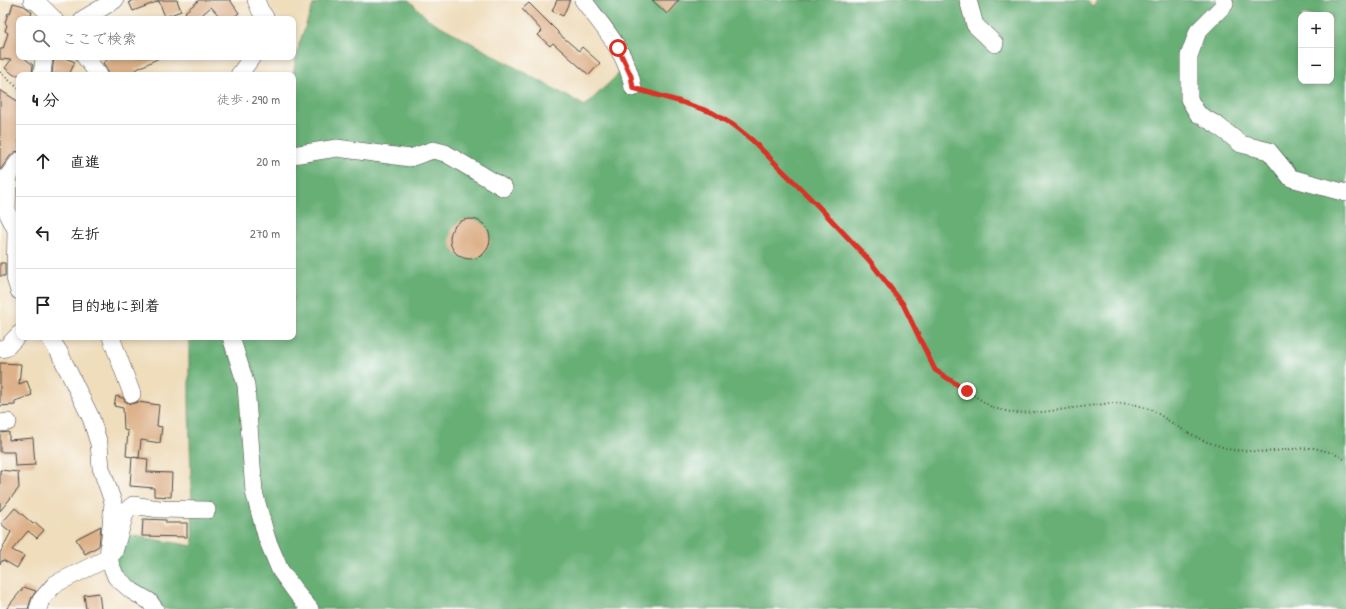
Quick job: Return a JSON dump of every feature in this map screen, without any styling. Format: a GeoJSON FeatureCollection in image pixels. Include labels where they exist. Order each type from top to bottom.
{"type":"FeatureCollection","features":[{"type":"Feature","properties":{"kind":"street"},"geometry":{"type":"LineString","coordinates":[[32,0],[38,3],[51,16]]}},
{"type":"Feature","properties":{"kind":"street"},"geometry":{"type":"LineString","coordinates":[[88,16],[115,0]]}},
{"type":"Feature","properties":{"kind":"street"},"geometry":{"type":"LineString","coordinates":[[256,0],[260,10],[265,16]]}},
{"type":"Feature","properties":{"kind":"street"},"geometry":{"type":"LineString","coordinates":[[583,0],[618,48],[631,76],[633,88]]}},
{"type":"Feature","properties":{"kind":"street"},"geometry":{"type":"LineString","coordinates":[[968,0],[974,25],[995,44]]}},
{"type":"Feature","properties":{"kind":"street"},"geometry":{"type":"LineString","coordinates":[[1224,0],[1225,4],[1198,31],[1189,56],[1189,99],[1198,114],[1217,125],[1241,144],[1269,151],[1291,178],[1346,193]]}},
{"type":"Feature","properties":{"kind":"street"},"geometry":{"type":"LineString","coordinates":[[42,72],[44,60]]}},
{"type":"Feature","properties":{"kind":"street"},"geometry":{"type":"LineString","coordinates":[[88,60],[97,72]]}},
{"type":"Feature","properties":{"kind":"street"},"geometry":{"type":"LineString","coordinates":[[241,72],[250,60]]}},
{"type":"Feature","properties":{"kind":"street"},"geometry":{"type":"LineString","coordinates":[[296,155],[337,148],[410,158],[433,150],[445,153],[504,188]]}},
{"type":"Feature","properties":{"kind":"street"},"geometry":{"type":"LineString","coordinates":[[16,165],[8,176],[7,212],[16,230],[16,281]]}},
{"type":"Feature","properties":{"kind":"street"},"geometry":{"type":"LineString","coordinates":[[0,349],[6,348],[16,337]]}},
{"type":"Feature","properties":{"kind":"street"},"geometry":{"type":"LineString","coordinates":[[51,340],[59,352],[91,418],[99,444],[101,468],[113,502],[108,558],[116,576],[132,591],[149,601],[155,609]]}},
{"type":"Feature","properties":{"kind":"street"},"geometry":{"type":"LineString","coordinates":[[112,340],[132,394]]}},
{"type":"Feature","properties":{"kind":"street"},"geometry":{"type":"LineString","coordinates":[[232,340],[246,385],[254,492],[267,539],[280,570],[310,609]]}},
{"type":"Feature","properties":{"kind":"street"},"geometry":{"type":"LineString","coordinates":[[38,609],[41,600],[55,584],[108,558],[114,552],[126,511],[133,505],[159,509],[207,510]]}},
{"type":"Feature","properties":{"kind":"path"},"geometry":{"type":"LineString","coordinates":[[0,72],[16,86]]}},
{"type":"Feature","properties":{"kind":"path"},"geometry":{"type":"LineString","coordinates":[[633,88],[711,112],[733,125],[752,140],[869,260],[903,304],[935,370],[993,408],[1015,413],[1043,412],[1111,402],[1134,404],[1152,410],[1183,430],[1204,441],[1232,450],[1265,452],[1314,448],[1333,453],[1346,460]]}},
{"type":"Feature","properties":{"kind":"green space"},"geometry":{"type":"Polygon","coordinates":[[[324,0],[409,0],[428,19],[585,106],[631,62],[582,0],[1086,0],[1093,6],[1097,0],[1346,0],[1346,609],[158,609],[113,564],[124,534],[193,546],[189,406],[189,340],[296,340],[296,72],[294,72],[299,44],[313,5],[324,0]]]}},
{"type":"Feature","properties":{"kind":"building"},"geometry":{"type":"Polygon","coordinates":[[[135,0],[177,0],[181,11],[165,16],[159,1],[133,11],[129,2],[135,0]]]}},
{"type":"Feature","properties":{"kind":"building"},"geometry":{"type":"Polygon","coordinates":[[[199,0],[230,0],[239,13],[235,16],[219,16],[211,7],[200,16],[188,16],[185,12],[199,0]]]}},
{"type":"Feature","properties":{"kind":"building"},"geometry":{"type":"Polygon","coordinates":[[[557,0],[570,0],[563,16],[552,11],[557,0]]]}},
{"type":"Feature","properties":{"kind":"building"},"geometry":{"type":"Polygon","coordinates":[[[652,0],[679,0],[667,14],[652,0]]]}},
{"type":"Feature","properties":{"kind":"building"},"geometry":{"type":"Polygon","coordinates":[[[13,3],[24,6],[32,12],[31,16],[16,16],[16,60],[27,60],[33,65],[32,72],[16,72],[16,75],[14,75],[5,68],[11,60],[0,59],[0,49],[3,49],[8,33],[5,31],[7,25],[5,23],[8,13],[10,14],[13,3]]]}},
{"type":"Feature","properties":{"kind":"building"},"geometry":{"type":"Polygon","coordinates":[[[529,3],[558,33],[579,51],[582,47],[600,63],[589,75],[553,43],[550,46],[538,35],[542,31],[522,9],[529,3]]]}},
{"type":"Feature","properties":{"kind":"building"},"geometry":{"type":"Polygon","coordinates":[[[54,60],[70,60],[75,62],[70,72],[52,72],[54,60]]]}},
{"type":"Feature","properties":{"kind":"building"},"geometry":{"type":"Polygon","coordinates":[[[107,60],[155,60],[135,70],[136,72],[108,72],[103,63],[107,60]]]}},
{"type":"Feature","properties":{"kind":"building"},"geometry":{"type":"Polygon","coordinates":[[[0,90],[16,100],[16,152],[11,155],[0,170],[0,90]]]}},
{"type":"Feature","properties":{"kind":"building"},"geometry":{"type":"Polygon","coordinates":[[[474,219],[481,222],[487,228],[490,239],[489,247],[481,256],[474,259],[466,259],[459,256],[451,247],[450,235],[453,228],[462,220],[474,219]]]}},
{"type":"Feature","properties":{"kind":"building"},"geometry":{"type":"Polygon","coordinates":[[[0,263],[5,263],[5,276],[0,276],[0,263]]]}},
{"type":"Feature","properties":{"kind":"building"},"geometry":{"type":"Polygon","coordinates":[[[0,363],[21,364],[19,384],[27,381],[32,395],[15,401],[15,405],[0,406],[0,363]]]}},
{"type":"Feature","properties":{"kind":"building"},"geometry":{"type":"Polygon","coordinates":[[[116,396],[123,398],[130,404],[138,402],[159,405],[157,426],[162,427],[160,443],[141,440],[139,458],[126,456],[128,431],[124,430],[123,408],[114,406],[116,396]]]}},
{"type":"Feature","properties":{"kind":"building"},"geometry":{"type":"Polygon","coordinates":[[[9,432],[9,440],[33,438],[35,465],[15,466],[14,452],[0,452],[0,433],[9,432]]]}},
{"type":"Feature","properties":{"kind":"building"},"geometry":{"type":"Polygon","coordinates":[[[132,457],[148,459],[147,472],[172,473],[171,497],[154,496],[154,488],[130,486],[132,457]]]}},
{"type":"Feature","properties":{"kind":"building"},"geometry":{"type":"Polygon","coordinates":[[[0,470],[18,472],[19,488],[0,511],[0,470]]]}},
{"type":"Feature","properties":{"kind":"building"},"geometry":{"type":"Polygon","coordinates":[[[15,508],[33,524],[35,522],[44,530],[37,538],[28,531],[12,550],[24,556],[17,568],[3,560],[0,564],[0,553],[11,532],[1,524],[15,508]]]}},
{"type":"Feature","properties":{"kind":"building"},"geometry":{"type":"Polygon","coordinates":[[[143,519],[166,520],[166,523],[187,523],[187,537],[142,536],[143,519]]]}},
{"type":"Feature","properties":{"kind":"building"},"geometry":{"type":"Polygon","coordinates":[[[101,526],[99,546],[85,554],[76,539],[101,526]]]}},
{"type":"Feature","properties":{"kind":"building"},"geometry":{"type":"Polygon","coordinates":[[[24,587],[36,591],[32,597],[28,609],[6,609],[24,587]]]}},
{"type":"Feature","properties":{"kind":"building"},"geometry":{"type":"Polygon","coordinates":[[[99,593],[101,609],[86,609],[84,595],[99,593]]]}},
{"type":"Feature","properties":{"kind":"route"},"geometry":{"type":"LineString","coordinates":[[618,48],[631,76],[633,88],[711,112],[733,125],[752,140],[782,169],[869,260],[903,304],[935,370],[967,391]]}}]}
